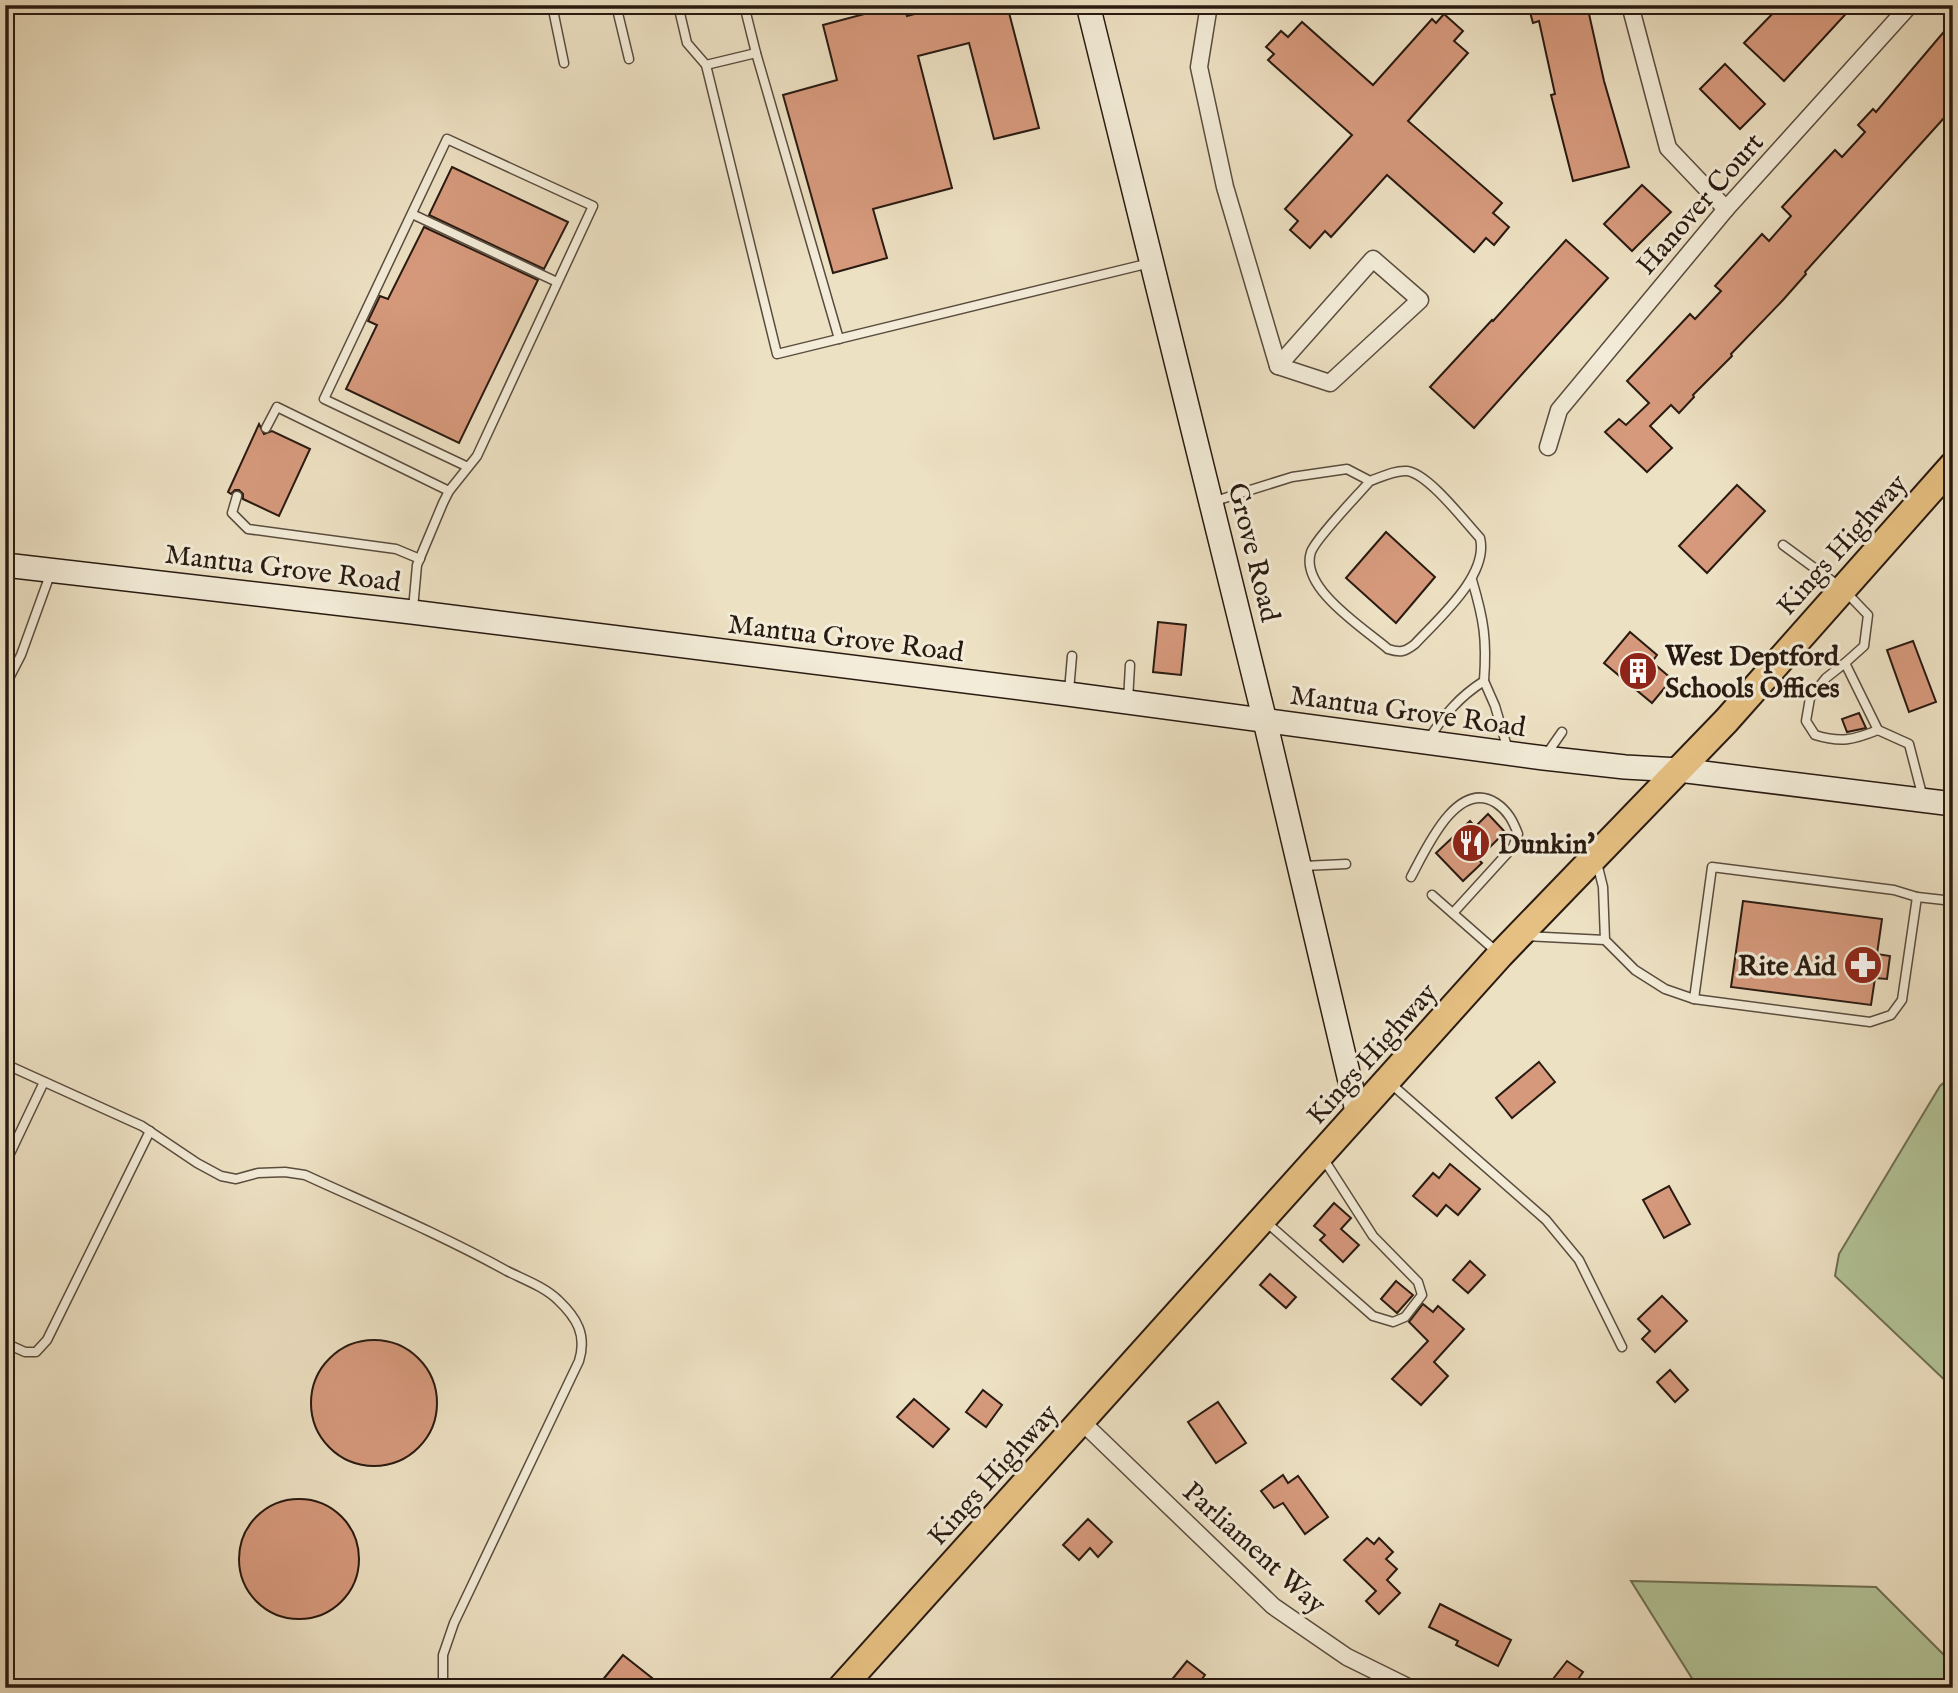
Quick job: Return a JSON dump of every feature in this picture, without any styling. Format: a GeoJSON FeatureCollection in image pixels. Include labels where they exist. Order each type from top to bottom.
{"type":"FeatureCollection","features":[{"type":"Feature","properties":{"kind":"main road","name":"Grove Road"},"geometry":{"type":"LineString","coordinates":[[1088,5],[1212,502],[1358,1115]]}},
{"type":"Feature","properties":{"kind":"main road","name":"Kings Highway"},"geometry":{"type":"LineString","coordinates":[[841,1688],[1500,955],[1726,721],[1953,465]]}},
{"type":"Feature","properties":{"kind":"main road","name":"Mantua Grove Road"},"geometry":{"type":"LineString","coordinates":[[5,565],[412,612],[1068,694],[1544,758],[1679,770],[1953,804]]}},
{"type":"Feature","properties":{"kind":"street"},"geometry":{"type":"LineString","coordinates":[[1209,5],[1199,67],[1224,187],[1278,366]]}},
{"type":"Feature","properties":{"kind":"street"},"geometry":{"type":"LineString","coordinates":[[1630,5],[1668,148],[1727,209]]}},
{"type":"Feature","properties":{"kind":"street","name":"Hanover Court"},"geometry":{"type":"LineString","coordinates":[[1548,447],[1559,410],[1727,209],[1910,5]]}},
{"type":"Feature","properties":{"kind":"street"},"geometry":{"type":"LineString","coordinates":[[1373,259],[1420,300],[1330,383],[1278,366],[1373,259]]}},
{"type":"Feature","properties":{"kind":"street","name":"Parliament Way"},"geometry":{"type":"LineString","coordinates":[[1082,1422],[1273,1606],[1347,1657],[1410,1688]]}},
{"type":"Feature","properties":{"kind":"lane"},"geometry":{"type":"LineString","coordinates":[[552,5],[564,63]]}},
{"type":"Feature","properties":{"kind":"lane"},"geometry":{"type":"LineString","coordinates":[[616,5],[629,59]]}},
{"type":"Feature","properties":{"kind":"lane"},"geometry":{"type":"LineString","coordinates":[[678,5],[687,43],[706,65],[777,354],[1153,262]]}},
{"type":"Feature","properties":{"kind":"lane"},"geometry":{"type":"LineString","coordinates":[[744,5],[839,339]]}},
{"type":"Feature","properties":{"kind":"lane"},"geometry":{"type":"LineString","coordinates":[[706,65],[756,53]]}},
{"type":"Feature","properties":{"kind":"lane"},"geometry":{"type":"LineString","coordinates":[[412,612],[417,565],[449,491],[477,456],[593,206],[447,139],[324,399],[468,467]]}},
{"type":"Feature","properties":{"kind":"lane"},"geometry":{"type":"LineString","coordinates":[[412,214],[557,282]]}},
{"type":"Feature","properties":{"kind":"lane"},"geometry":{"type":"LineString","coordinates":[[267,428],[277,407],[449,491]]}},
{"type":"Feature","properties":{"kind":"lane"},"geometry":{"type":"LineString","coordinates":[[1212,502],[1292,477],[1347,469],[1370,481]]}},
{"type":"Feature","properties":{"kind":"lane"},"geometry":{"type":"LineString","coordinates":[[1408,471],[1423,478],[1480,538],[1483,549],[1480,564],[1472,580],[1415,644],[1408,650],[1399,652],[1388,649],[1324,595],[1310,568],[1312,551],[1370,481],[1408,471]]}},
{"type":"Feature","properties":{"kind":"lane"},"geometry":{"type":"LineString","coordinates":[[237,496],[232,513],[248,529],[396,549],[420,559]]}},
{"type":"Feature","properties":{"kind":"lane"},"geometry":{"type":"LineString","coordinates":[[1783,545],[1843,589],[1868,615],[1864,646],[1826,678],[1810,698],[1806,721],[1815,735],[1831,740],[1847,741],[1878,730]]}},
{"type":"Feature","properties":{"kind":"lane"},"geometry":{"type":"LineString","coordinates":[[5,686],[21,655],[52,570]]}},
{"type":"Feature","properties":{"kind":"lane"},"geometry":{"type":"LineString","coordinates":[[1472,580],[1487,643],[1484,681],[1495,706],[1509,753]]}},
{"type":"Feature","properties":{"kind":"lane"},"geometry":{"type":"LineString","coordinates":[[1068,694],[1072,656]]}},
{"type":"Feature","properties":{"kind":"lane"},"geometry":{"type":"LineString","coordinates":[[1845,663],[1878,730],[1909,744],[1923,801]]}},
{"type":"Feature","properties":{"kind":"lane"},"geometry":{"type":"LineString","coordinates":[[1128,703],[1130,665]]}},
{"type":"Feature","properties":{"kind":"lane"},"geometry":{"type":"LineString","coordinates":[[1426,742],[1446,712],[1484,681]]}},
{"type":"Feature","properties":{"kind":"lane"},"geometry":{"type":"LineString","coordinates":[[1544,758],[1562,732]]}},
{"type":"Feature","properties":{"kind":"lane"},"geometry":{"type":"LineString","coordinates":[[1410,877],[1437,830],[1463,801],[1473,796],[1488,799],[1500,806],[1512,818],[1518,834],[1513,847],[1453,913]]}},
{"type":"Feature","properties":{"kind":"lane"},"geometry":{"type":"LineString","coordinates":[[1596,857],[1603,887],[1605,940]]}},
{"type":"Feature","properties":{"kind":"lane"},"geometry":{"type":"LineString","coordinates":[[1298,866],[1346,864]]}},
{"type":"Feature","properties":{"kind":"lane"},"geometry":{"type":"LineString","coordinates":[[1694,999],[1712,867],[1894,890],[1917,897],[1953,901]]}},
{"type":"Feature","properties":{"kind":"lane"},"geometry":{"type":"LineString","coordinates":[[1432,895],[1500,955]]}},
{"type":"Feature","properties":{"kind":"lane"},"geometry":{"type":"LineString","coordinates":[[1519,936],[1605,940],[1635,970],[1665,989],[1694,999],[1873,1022],[1895,1011],[1905,991],[1917,897]]}},
{"type":"Feature","properties":{"kind":"lane"},"geometry":{"type":"LineString","coordinates":[[5,1064],[150,1131],[221,1177],[236,1179],[258,1173],[285,1172],[305,1175],[473,1252],[556,1297],[569,1311],[579,1328],[583,1346],[579,1361],[454,1623],[443,1655],[443,1688]]}},
{"type":"Feature","properties":{"kind":"lane"},"geometry":{"type":"LineString","coordinates":[[1388,1081],[1546,1220],[1579,1260],[1622,1347]]}},
{"type":"Feature","properties":{"kind":"lane"},"geometry":{"type":"LineString","coordinates":[[5,1164],[44,1082]]}},
{"type":"Feature","properties":{"kind":"lane"},"geometry":{"type":"LineString","coordinates":[[5,1343],[25,1353],[36,1352],[47,1340],[150,1131]]}},
{"type":"Feature","properties":{"kind":"lane"},"geometry":{"type":"LineString","coordinates":[[1264,1220],[1373,1316],[1393,1322],[1405,1317],[1422,1295],[1418,1282],[1373,1236],[1321,1156]]}},
{"type":"Feature","properties":{"kind":"green space"},"geometry":{"type":"Polygon","coordinates":[[[1953,1075],[1953,1388],[1835,1276],[1839,1254],[1940,1086],[1953,1075]]]}},
{"type":"Feature","properties":{"kind":"green space"},"geometry":{"type":"Polygon","coordinates":[[[1631,1581],[1876,1587],[1953,1664],[1953,1688],[1698,1688],[1631,1581]]]}},
{"type":"Feature","properties":{"kind":"building"},"geometry":{"type":"Polygon","coordinates":[[[904,5],[907,16],[948,5],[1007,5],[1039,128],[994,139],[969,43],[918,56],[952,188],[873,209],[887,258],[833,273],[783,95],[837,80],[823,25],[904,5]]]}},
{"type":"Feature","properties":{"kind":"building"},"geometry":{"type":"Polygon","coordinates":[[[1528,5],[1587,5],[1604,81],[1629,167],[1573,181],[1551,95],[1555,94],[1539,21],[1533,23],[1528,5]]]}},
{"type":"Feature","properties":{"kind":"building"},"geometry":{"type":"Polygon","coordinates":[[[1781,5],[1854,5],[1784,81],[1744,43],[1781,5]]]}},
{"type":"Feature","properties":{"kind":"building"},"geometry":{"type":"Polygon","coordinates":[[[1444,14],[1463,31],[1454,41],[1468,53],[1408,121],[1502,203],[1493,213],[1509,227],[1494,245],[1486,238],[1474,252],[1387,175],[1331,237],[1325,231],[1310,248],[1290,230],[1298,221],[1285,209],[1352,135],[1268,60],[1274,54],[1266,47],[1281,31],[1288,37],[1302,22],[1373,85],[1432,19],[1436,23],[1444,14]]]}},
{"type":"Feature","properties":{"kind":"building"},"geometry":{"type":"Polygon","coordinates":[[[1953,21],[1953,108],[1679,413],[1671,405],[1650,426],[1672,448],[1647,472],[1605,432],[1619,419],[1626,425],[1649,403],[1627,381],[1690,314],[1695,319],[1721,291],[1715,286],[1762,234],[1769,241],[1791,216],[1782,207],[1835,150],[1842,157],[1865,132],[1858,125],[1873,109],[1876,112],[1953,21]]]}},
{"type":"Feature","properties":{"kind":"building"},"geometry":{"type":"Polygon","coordinates":[[[1725,64],[1765,104],[1740,129],[1700,89],[1725,64]]]}},
{"type":"Feature","properties":{"kind":"building"},"geometry":{"type":"Polygon","coordinates":[[[452,167],[568,222],[544,269],[429,215],[452,167]]]}},
{"type":"Feature","properties":{"kind":"building"},"geometry":{"type":"Polygon","coordinates":[[[1642,185],[1671,212],[1632,251],[1604,224],[1642,185]]]}},
{"type":"Feature","properties":{"kind":"building"},"geometry":{"type":"Polygon","coordinates":[[[424,227],[538,280],[459,443],[346,389],[377,325],[368,321],[380,296],[388,299],[424,227]]]}},
{"type":"Feature","properties":{"kind":"building"},"geometry":{"type":"Polygon","coordinates":[[[1566,240],[1608,278],[1474,428],[1430,387],[1566,240]]]}},
{"type":"Feature","properties":{"kind":"building"},"geometry":{"type":"Polygon","coordinates":[[[259,424],[264,434],[272,431],[310,449],[279,516],[243,499],[239,490],[231,494],[228,492],[259,424]]]}},
{"type":"Feature","properties":{"kind":"building"},"geometry":{"type":"Polygon","coordinates":[[[1737,485],[1765,511],[1707,573],[1679,546],[1737,485]]]}},
{"type":"Feature","properties":{"kind":"building"},"geometry":{"type":"Polygon","coordinates":[[[1386,532],[1435,577],[1396,623],[1346,578],[1386,532]]]}},
{"type":"Feature","properties":{"kind":"building"},"geometry":{"type":"Polygon","coordinates":[[[1158,622],[1186,625],[1181,675],[1153,672],[1158,622]]]}},
{"type":"Feature","properties":{"kind":"building","name":"West Deptford Schools Offices"},"geometry":{"type":"Polygon","coordinates":[[[1630,632],[1657,655],[1652,662],[1672,679],[1652,703],[1604,663],[1630,632]]]}},
{"type":"Feature","properties":{"kind":"building"},"geometry":{"type":"Polygon","coordinates":[[[1913,641],[1936,702],[1909,712],[1887,650],[1913,641]]]}},
{"type":"Feature","properties":{"kind":"building"},"geometry":{"type":"Polygon","coordinates":[[[1859,713],[1866,728],[1847,732],[1842,719],[1859,713]]]}},
{"type":"Feature","properties":{"kind":"building","name":"Dunkin'"},"geometry":{"type":"Polygon","coordinates":[[[1488,814],[1505,832],[1478,859],[1482,863],[1463,881],[1436,853],[1470,821],[1475,827],[1488,814]]]}},
{"type":"Feature","properties":{"kind":"building","name":"Rite Aid"},"geometry":{"type":"Polygon","coordinates":[[[1743,901],[1882,919],[1877,954],[1890,956],[1887,979],[1875,978],[1871,1005],[1731,987],[1743,901]]]}},
{"type":"Feature","properties":{"kind":"building"},"geometry":{"type":"Polygon","coordinates":[[[1539,1062],[1555,1082],[1512,1118],[1496,1098],[1539,1062]]]}},
{"type":"Feature","properties":{"kind":"building"},"geometry":{"type":"Polygon","coordinates":[[[1450,1164],[1480,1189],[1458,1215],[1446,1205],[1437,1216],[1413,1196],[1433,1173],[1439,1178],[1450,1164]]]}},
{"type":"Feature","properties":{"kind":"building"},"geometry":{"type":"Polygon","coordinates":[[[1669,1186],[1690,1224],[1664,1238],[1643,1200],[1669,1186]]]}},
{"type":"Feature","properties":{"kind":"building"},"geometry":{"type":"Polygon","coordinates":[[[1334,1203],[1351,1218],[1341,1229],[1359,1245],[1343,1262],[1320,1240],[1325,1235],[1314,1226],[1334,1203]]]}},
{"type":"Feature","properties":{"kind":"building"},"geometry":{"type":"Polygon","coordinates":[[[1470,1261],[1485,1275],[1468,1293],[1453,1280],[1470,1261]]]}},
{"type":"Feature","properties":{"kind":"building"},"geometry":{"type":"Polygon","coordinates":[[[1270,1274],[1296,1297],[1286,1308],[1260,1285],[1270,1274]]]}},
{"type":"Feature","properties":{"kind":"building"},"geometry":{"type":"Polygon","coordinates":[[[1396,1281],[1413,1295],[1397,1313],[1381,1299],[1396,1281]]]}},
{"type":"Feature","properties":{"kind":"building"},"geometry":{"type":"Polygon","coordinates":[[[1662,1296],[1687,1321],[1655,1352],[1642,1339],[1650,1331],[1638,1319],[1662,1296]]]}},
{"type":"Feature","properties":{"kind":"building"},"geometry":{"type":"Polygon","coordinates":[[[1423,1304],[1433,1312],[1438,1306],[1464,1329],[1434,1362],[1448,1376],[1421,1405],[1392,1379],[1428,1341],[1409,1322],[1423,1304]]]}},
{"type":"Feature","properties":{"kind":"building"},"geometry":{"type":"Polygon","coordinates":[[[374,1340],[398,1345],[418,1359],[432,1379],[437,1403],[432,1427],[418,1447],[398,1461],[374,1466],[350,1461],[330,1447],[316,1427],[311,1403],[316,1379],[330,1359],[350,1345],[374,1340]]]}},
{"type":"Feature","properties":{"kind":"building"},"geometry":{"type":"Polygon","coordinates":[[[1670,1370],[1688,1390],[1675,1402],[1657,1382],[1670,1370]]]}},
{"type":"Feature","properties":{"kind":"building"},"geometry":{"type":"Polygon","coordinates":[[[983,1390],[1002,1405],[986,1427],[966,1412],[983,1390]]]}},
{"type":"Feature","properties":{"kind":"building"},"geometry":{"type":"Polygon","coordinates":[[[914,1399],[949,1429],[933,1447],[897,1417],[914,1399]]]}},
{"type":"Feature","properties":{"kind":"building"},"geometry":{"type":"Polygon","coordinates":[[[1218,1402],[1246,1443],[1216,1463],[1188,1422],[1218,1402]]]}},
{"type":"Feature","properties":{"kind":"building"},"geometry":{"type":"Polygon","coordinates":[[[1283,1475],[1288,1483],[1298,1476],[1328,1517],[1305,1534],[1283,1503],[1274,1508],[1261,1491],[1283,1475]]]}},
{"type":"Feature","properties":{"kind":"building"},"geometry":{"type":"Polygon","coordinates":[[[299,1499],[322,1504],[341,1517],[354,1536],[359,1559],[354,1582],[341,1601],[322,1614],[299,1619],[276,1614],[257,1601],[244,1582],[239,1559],[244,1536],[257,1517],[276,1504],[299,1499]]]}},
{"type":"Feature","properties":{"kind":"building"},"geometry":{"type":"Polygon","coordinates":[[[1088,1519],[1112,1542],[1098,1557],[1090,1548],[1079,1560],[1063,1545],[1088,1519]]]}},
{"type":"Feature","properties":{"kind":"building"},"geometry":{"type":"Polygon","coordinates":[[[1367,1538],[1374,1544],[1379,1538],[1393,1552],[1386,1559],[1397,1569],[1387,1580],[1400,1593],[1379,1614],[1366,1601],[1376,1591],[1344,1560],[1367,1538]]]}},
{"type":"Feature","properties":{"kind":"building"},"geometry":{"type":"Polygon","coordinates":[[[1440,1604],[1511,1640],[1498,1666],[1456,1645],[1458,1641],[1429,1627],[1440,1604]]]}},
{"type":"Feature","properties":{"kind":"building"},"geometry":{"type":"Polygon","coordinates":[[[623,1655],[652,1678],[645,1688],[596,1688],[623,1655]]]}},
{"type":"Feature","properties":{"kind":"building"},"geometry":{"type":"Polygon","coordinates":[[[1187,1661],[1205,1675],[1195,1688],[1165,1688],[1187,1661]]]}},
{"type":"Feature","properties":{"kind":"building"},"geometry":{"type":"Polygon","coordinates":[[[1567,1661],[1583,1672],[1572,1688],[1546,1688],[1567,1661]]]}},
{"type":"Feature","properties":{"kind":"place","name":"West Deptford Schools Offices"},"geometry":{"type":"Point","coordinates":[1638,671]}},
{"type":"Feature","properties":{"kind":"place","name":"Dunkin'"},"geometry":{"type":"Point","coordinates":[1471,843]}},
{"type":"Feature","properties":{"kind":"place","name":"Rite Aid"},"geometry":{"type":"Point","coordinates":[1863,965]}}]}
